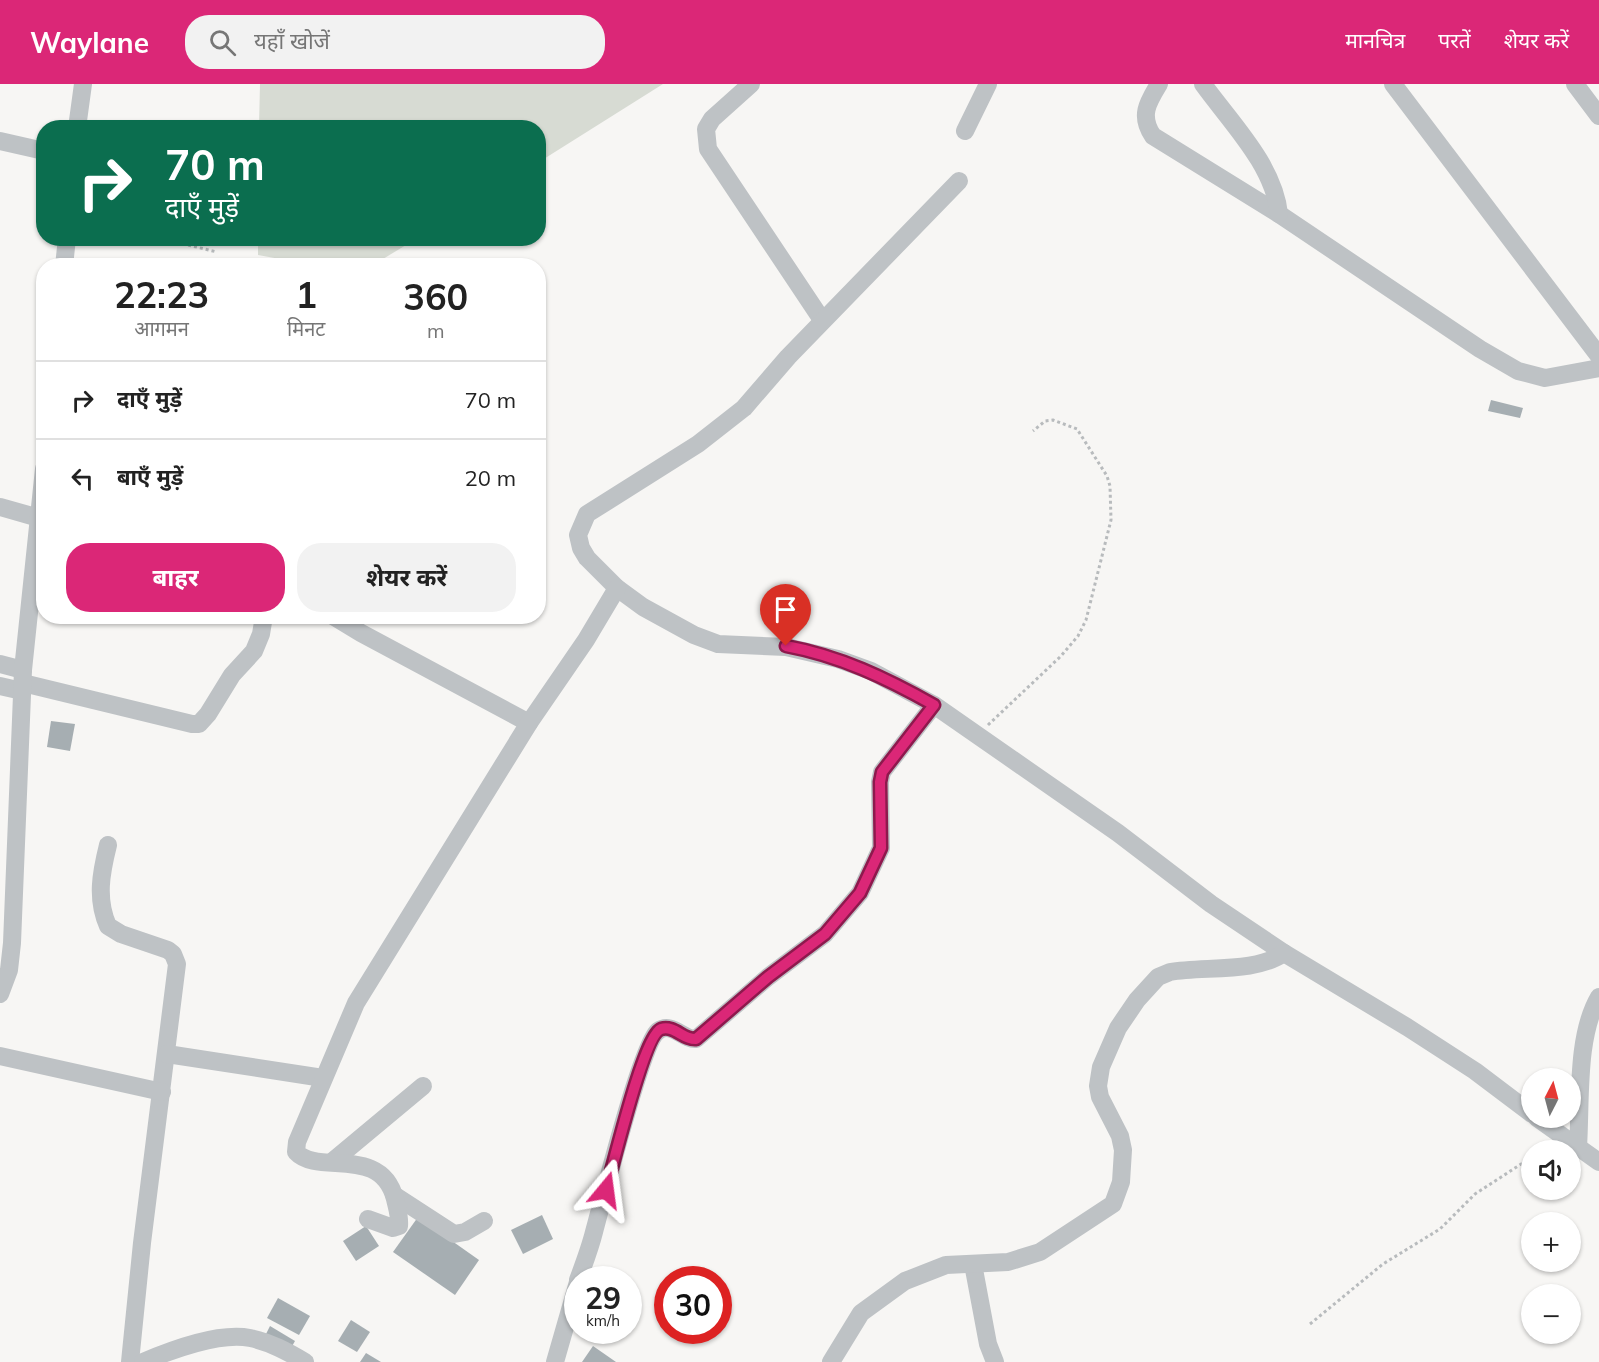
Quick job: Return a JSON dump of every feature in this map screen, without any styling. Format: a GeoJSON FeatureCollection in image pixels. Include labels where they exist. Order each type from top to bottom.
{"type":"FeatureCollection","features":[{"type":"Feature","properties":{"kind":"street"},"geometry":{"type":"LineString","coordinates":[[78,120],[83,84]]}},
{"type":"Feature","properties":{"kind":"street"},"geometry":{"type":"LineString","coordinates":[[751,84],[712,119],[706,129],[708,149],[822,321]]}},
{"type":"Feature","properties":{"kind":"street"},"geometry":{"type":"LineString","coordinates":[[965,131],[988,84]]}},
{"type":"Feature","properties":{"kind":"street"},"geometry":{"type":"LineString","coordinates":[[1160,84],[1144,114],[1146,126],[1153,136],[1279,214],[1479,349],[1518,371],[1545,378],[1599,368]]}},
{"type":"Feature","properties":{"kind":"street"},"geometry":{"type":"LineString","coordinates":[[1203,84],[1266,170],[1275,189],[1279,214]]}},
{"type":"Feature","properties":{"kind":"street"},"geometry":{"type":"LineString","coordinates":[[1393,84],[1599,356]]}},
{"type":"Feature","properties":{"kind":"street"},"geometry":{"type":"LineString","coordinates":[[1575,84],[1599,116]]}},
{"type":"Feature","properties":{"kind":"street"},"geometry":{"type":"LineString","coordinates":[[0,141],[36,149]]}},
{"type":"Feature","properties":{"kind":"street"},"geometry":{"type":"LineString","coordinates":[[958,181],[822,321],[744,408],[725,424],[586,514],[578,535],[581,548],[587,558],[617,588],[643,607],[694,635],[718,644],[786,646],[838,659],[871,671],[934,705],[1118,833],[1186,887],[1284,953],[1417,1033],[1521,1105]]}},
{"type":"Feature","properties":{"kind":"street"},"geometry":{"type":"LineString","coordinates":[[0,507],[36,517]]}},
{"type":"Feature","properties":{"kind":"street"},"geometry":{"type":"LineString","coordinates":[[0,994],[9,970],[14,924],[17,779],[23,681],[36,549]]}},
{"type":"Feature","properties":{"kind":"street"},"geometry":{"type":"LineString","coordinates":[[368,1219],[393,1228],[399,1226],[394,1195],[388,1184],[371,1169],[349,1162],[304,1158],[296,1152],[297,1142],[323,1078],[362,994],[529,723],[586,640],[617,588]]}},
{"type":"Feature","properties":{"kind":"street"},"geometry":{"type":"LineString","coordinates":[[0,664],[23,681],[199,724],[208,714],[232,675],[254,651],[263,624]]}},
{"type":"Feature","properties":{"kind":"street"},"geometry":{"type":"LineString","coordinates":[[346,624],[529,723]]}},
{"type":"Feature","properties":{"kind":"street"},"geometry":{"type":"LineString","coordinates":[[0,686],[23,681]]}},
{"type":"Feature","properties":{"kind":"street"},"geometry":{"type":"LineString","coordinates":[[583,1266],[635,1085],[654,1035],[663,1028],[670,1029],[688,1039],[696,1039],[834,924],[860,893],[881,848],[880,782],[882,772],[934,705]]}},
{"type":"Feature","properties":{"kind":"street"},"geometry":{"type":"LineString","coordinates":[[108,845],[100,887],[102,907],[108,926],[121,934],[168,950],[176,959],[167,1054],[142,1243],[130,1362]]}},
{"type":"Feature","properties":{"kind":"street"},"geometry":{"type":"LineString","coordinates":[[831,1362],[861,1313],[916,1275],[946,1265],[1008,1262],[1040,1252],[1109,1208],[1116,1200],[1123,1168],[1122,1142],[1100,1097],[1099,1078],[1107,1048],[1118,1028],[1151,982],[1170,972],[1260,964],[1284,953]]}},
{"type":"Feature","properties":{"kind":"street"},"geometry":{"type":"LineString","coordinates":[[1578,1140],[1584,1038],[1588,1017],[1599,997]]}},
{"type":"Feature","properties":{"kind":"street"},"geometry":{"type":"LineString","coordinates":[[167,1054],[323,1078]]}},
{"type":"Feature","properties":{"kind":"street"},"geometry":{"type":"LineString","coordinates":[[0,1056],[162,1092]]}},
{"type":"Feature","properties":{"kind":"street"},"geometry":{"type":"LineString","coordinates":[[333,1161],[423,1086]]}},
{"type":"Feature","properties":{"kind":"street"},"geometry":{"type":"LineString","coordinates":[[1551,1128],[1568,1140]]}},
{"type":"Feature","properties":{"kind":"street"},"geometry":{"type":"LineString","coordinates":[[1581,1149],[1599,1162]]}},
{"type":"Feature","properties":{"kind":"street"},"geometry":{"type":"LineString","coordinates":[[394,1195],[454,1234],[465,1232],[484,1221]]}},
{"type":"Feature","properties":{"kind":"street"},"geometry":{"type":"LineString","coordinates":[[973,1264],[988,1344],[995,1362]]}},
{"type":"Feature","properties":{"kind":"street"},"geometry":{"type":"LineString","coordinates":[[555,1362],[564,1330]]}},
{"type":"Feature","properties":{"kind":"street"},"geometry":{"type":"LineString","coordinates":[[143,1362],[199,1343],[235,1337],[265,1342],[305,1362]]}},
{"type":"Feature","properties":{"kind":"path"},"geometry":{"type":"LineString","coordinates":[[192,246],[217,252]]}},
{"type":"Feature","properties":{"kind":"path"},"geometry":{"type":"LineString","coordinates":[[978,734],[1061,656],[1078,636],[1086,620],[1111,520],[1110,486],[1107,476],[1077,429],[1053,420],[1044,421],[1033,431]]}},
{"type":"Feature","properties":{"kind":"path"},"geometry":{"type":"LineString","coordinates":[[1310,1324],[1383,1263],[1440,1229],[1475,1194],[1521,1164]]}},
{"type":"Feature","properties":{"kind":"shaded area"},"geometry":{"type":"Polygon","coordinates":[[[260,84],[663,84],[546,158],[546,120],[259,120],[260,84]]]}},
{"type":"Feature","properties":{"kind":"shaded area"},"geometry":{"type":"Polygon","coordinates":[[[258,246],[404,246],[385,258],[274,258],[258,255],[258,246]]]}},
{"type":"Feature","properties":{"kind":"building"},"geometry":{"type":"Polygon","coordinates":[[[1491,400],[1523,408],[1520,418],[1488,411],[1491,400]]]}},
{"type":"Feature","properties":{"kind":"building"},"geometry":{"type":"Polygon","coordinates":[[[51,721],[75,724],[70,751],[47,747],[51,721]]]}},
{"type":"Feature","properties":{"kind":"building"},"geometry":{"type":"Polygon","coordinates":[[[542,1215],[553,1239],[523,1254],[511,1230],[542,1215]]]}},
{"type":"Feature","properties":{"kind":"building"},"geometry":{"type":"Polygon","coordinates":[[[418,1217],[479,1260],[455,1295],[393,1252],[418,1217]]]}},
{"type":"Feature","properties":{"kind":"building"},"geometry":{"type":"Polygon","coordinates":[[[366,1226],[379,1246],[356,1261],[343,1241],[366,1226]]]}},
{"type":"Feature","properties":{"kind":"building"},"geometry":{"type":"Polygon","coordinates":[[[278,1298],[310,1316],[299,1335],[267,1318],[278,1298]]]}},
{"type":"Feature","properties":{"kind":"building"},"geometry":{"type":"Polygon","coordinates":[[[351,1320],[370,1332],[357,1352],[338,1341],[351,1320]]]}},
{"type":"Feature","properties":{"kind":"building"},"geometry":{"type":"Polygon","coordinates":[[[270,1326],[295,1341],[290,1350],[265,1336],[270,1326]]]}},
{"type":"Feature","properties":{"kind":"building"},"geometry":{"type":"Polygon","coordinates":[[[593,1346],[616,1362],[582,1362],[593,1346]]]}},
{"type":"Feature","properties":{"kind":"building"},"geometry":{"type":"Polygon","coordinates":[[[366,1353],[381,1362],[360,1362],[366,1353]]]}},
{"type":"Feature","properties":{"kind":"route"},"geometry":{"type":"LineString","coordinates":[[606,1190],[635,1085],[654,1035],[663,1028],[675,1030],[688,1039],[696,1039],[768,977],[825,934],[834,924],[860,893],[876,864],[882,836],[880,796],[882,772],[934,705],[871,671],[808,650],[786,646]]}}]}
